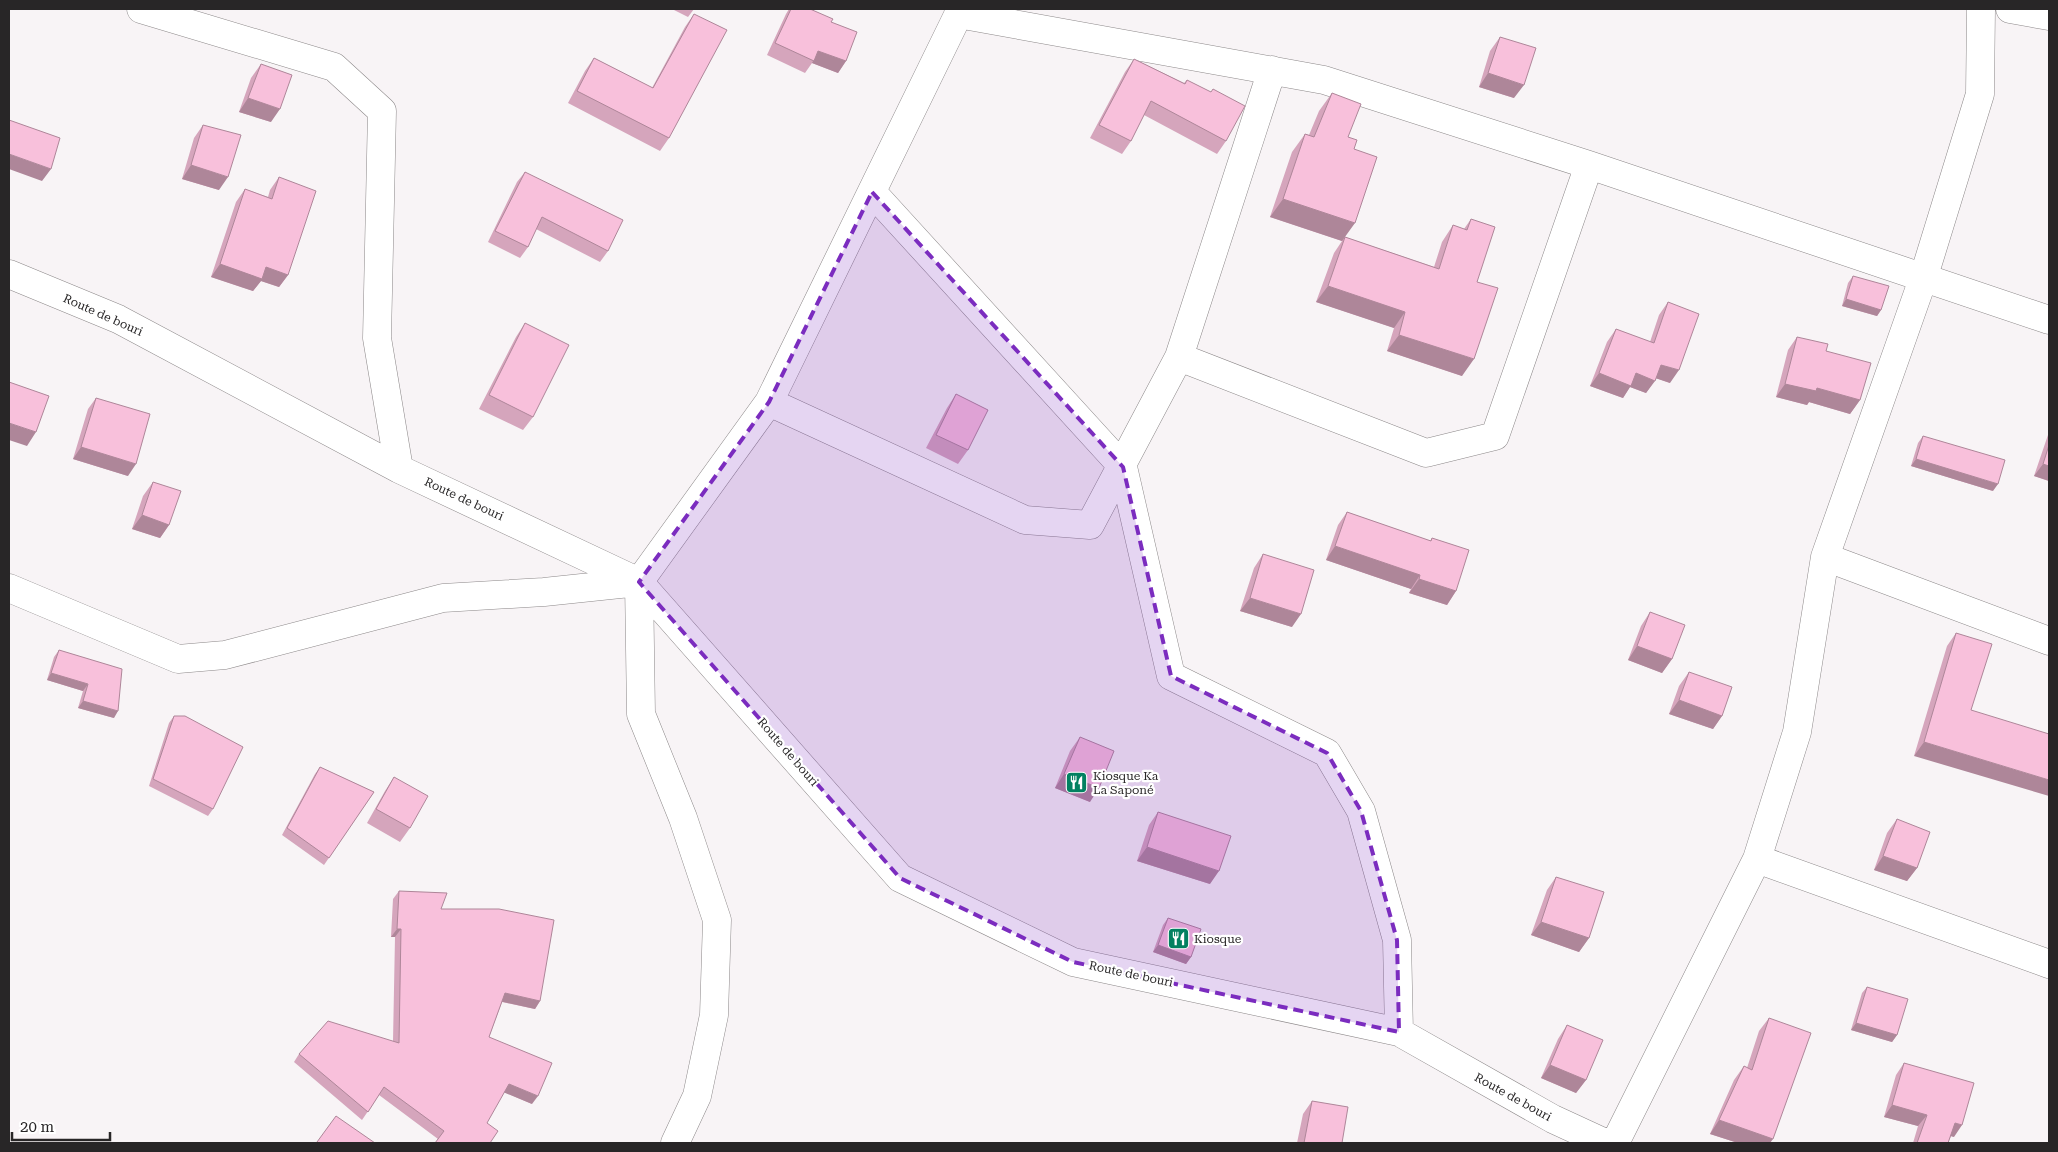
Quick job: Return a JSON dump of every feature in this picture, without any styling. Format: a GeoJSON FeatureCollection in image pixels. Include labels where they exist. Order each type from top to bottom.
{"type":"FeatureCollection","features":[{"type":"Feature","properties":{"kind":"street"},"geometry":{"type":"LineString","coordinates":[[141,9],[334,67],[382,111],[377,338],[398,469]]}},
{"type":"Feature","properties":{"kind":"street"},"geometry":{"type":"LineString","coordinates":[[1615,1143],[1757,859],[1797,732],[1824,558],[1922,279],[1980,94],[1981,9]]}},
{"type":"Feature","properties":{"kind":"street"},"geometry":{"type":"LineString","coordinates":[[2010,9],[2049,16]]}},
{"type":"Feature","properties":{"kind":"street"},"geometry":{"type":"LineString","coordinates":[[675,1143],[697,1096],[714,1016],[717,920],[683,818],[641,714],[639,582],[770,402],[960,12],[1324,80],[1590,165],[1922,279],[2049,320]]}},
{"type":"Feature","properties":{"kind":"street"},"geometry":{"type":"LineString","coordinates":[[770,402],[1025,520],[1090,525],[1123,467],[1179,358],[1272,70]]}},
{"type":"Feature","properties":{"kind":"street"},"geometry":{"type":"LineString","coordinates":[[1179,358],[1426,453],[1495,436],[1590,165]]}},
{"type":"Feature","properties":{"kind":"street"},"geometry":{"type":"LineString","coordinates":[[872,192],[1123,467],[1171,676],[1327,753],[1361,811],[1396,940],[1399,1032]]}},
{"type":"Feature","properties":{"kind":"street","name":"Route de bouri"},"geometry":{"type":"LineString","coordinates":[[9,274],[118,319],[398,469],[639,582],[900,878],[1073,962],[1399,1032],[1553,1119],[1604,1143]]}},
{"type":"Feature","properties":{"kind":"street"},"geometry":{"type":"LineString","coordinates":[[1824,558],[2049,641]]}},
{"type":"Feature","properties":{"kind":"street"},"geometry":{"type":"LineString","coordinates":[[9,588],[178,659],[225,655],[443,598],[544,592],[639,582]]}},
{"type":"Feature","properties":{"kind":"street"},"geometry":{"type":"LineString","coordinates":[[1757,859],[2049,964]]}},
{"type":"Feature","properties":{"kind":"highlighted area"},"geometry":{"type":"Polygon","coordinates":[[[872,192],[1123,467],[1171,676],[1327,753],[1361,811],[1397,940],[1399,1032],[1073,962],[900,878],[639,582],[769,402],[872,192]]]}},
{"type":"Feature","properties":{"kind":"building"},"geometry":{"type":"Polygon","coordinates":[[[791,9],[810,9],[833,19],[831,22],[857,32],[846,61],[818,51],[814,61],[775,43],[791,9]]]}},
{"type":"Feature","properties":{"kind":"building"},"geometry":{"type":"Polygon","coordinates":[[[694,14],[727,30],[669,138],[577,91],[594,58],[653,88],[694,14]]]}},
{"type":"Feature","properties":{"kind":"building"},"geometry":{"type":"Polygon","coordinates":[[[1500,37],[1536,48],[1524,85],[1488,73],[1500,37]]]}},
{"type":"Feature","properties":{"kind":"building"},"geometry":{"type":"Polygon","coordinates":[[[1134,59],[1185,84],[1187,80],[1211,92],[1213,89],[1245,106],[1226,141],[1151,101],[1131,141],[1099,125],[1134,59]]]}},
{"type":"Feature","properties":{"kind":"building"},"geometry":{"type":"Polygon","coordinates":[[[261,64],[292,75],[280,109],[248,98],[261,64]]]}},
{"type":"Feature","properties":{"kind":"building"},"geometry":{"type":"Polygon","coordinates":[[[1332,93],[1361,104],[1348,137],[1357,140],[1354,149],[1377,157],[1355,223],[1283,199],[1305,134],[1314,137],[1332,93]]]}},
{"type":"Feature","properties":{"kind":"building"},"geometry":{"type":"Polygon","coordinates":[[[9,120],[60,138],[51,169],[9,154],[9,120]]]}},
{"type":"Feature","properties":{"kind":"building"},"geometry":{"type":"Polygon","coordinates":[[[203,125],[241,135],[228,177],[191,165],[203,125]]]}},
{"type":"Feature","properties":{"kind":"building"},"geometry":{"type":"Polygon","coordinates":[[[525,172],[623,220],[608,251],[542,217],[528,247],[495,231],[525,172]]]}},
{"type":"Feature","properties":{"kind":"building"},"geometry":{"type":"Polygon","coordinates":[[[279,177],[316,191],[288,275],[266,267],[262,279],[220,264],[245,189],[272,199],[279,177]]]}},
{"type":"Feature","properties":{"kind":"building"},"geometry":{"type":"Polygon","coordinates":[[[1471,219],[1495,227],[1477,282],[1498,288],[1474,359],[1399,335],[1405,312],[1328,286],[1345,237],[1439,269],[1453,225],[1467,230],[1471,219]]]}},
{"type":"Feature","properties":{"kind":"building"},"geometry":{"type":"Polygon","coordinates":[[[1853,276],[1889,286],[1881,310],[1846,299],[1853,276]]]}},
{"type":"Feature","properties":{"kind":"building"},"geometry":{"type":"Polygon","coordinates":[[[1668,302],[1699,314],[1679,370],[1661,365],[1655,381],[1636,373],[1631,386],[1599,373],[1616,329],[1654,343],[1668,302]]]}},
{"type":"Feature","properties":{"kind":"building"},"geometry":{"type":"Polygon","coordinates":[[[525,323],[569,345],[533,417],[489,395],[525,323]]]}},
{"type":"Feature","properties":{"kind":"building"},"geometry":{"type":"Polygon","coordinates":[[[1797,337],[1828,344],[1826,351],[1871,363],[1860,400],[1817,388],[1816,391],[1785,384],[1797,337]]]}},
{"type":"Feature","properties":{"kind":"building"},"geometry":{"type":"Polygon","coordinates":[[[9,382],[49,396],[36,432],[9,423],[9,382]]]}},
{"type":"Feature","properties":{"kind":"building"},"geometry":{"type":"Polygon","coordinates":[[[956,394],[988,410],[968,450],[936,435],[956,394]]]}},
{"type":"Feature","properties":{"kind":"building"},"geometry":{"type":"Polygon","coordinates":[[[96,398],[150,414],[136,464],[81,447],[96,398]]]}},
{"type":"Feature","properties":{"kind":"building"},"geometry":{"type":"Polygon","coordinates":[[[1923,436],[2005,460],[1998,484],[1916,459],[1923,436]]]}},
{"type":"Feature","properties":{"kind":"building"},"geometry":{"type":"Polygon","coordinates":[[[2049,445],[2049,466],[2043,464],[2049,445]]]}},
{"type":"Feature","properties":{"kind":"building"},"geometry":{"type":"Polygon","coordinates":[[[153,482],[181,491],[169,525],[142,515],[153,482]]]}},
{"type":"Feature","properties":{"kind":"building"},"geometry":{"type":"Polygon","coordinates":[[[1347,512],[1431,541],[1432,538],[1469,550],[1456,591],[1419,579],[1420,575],[1335,546],[1347,512]]]}},
{"type":"Feature","properties":{"kind":"building"},"geometry":{"type":"Polygon","coordinates":[[[1263,554],[1314,570],[1301,614],[1250,598],[1263,554]]]}},
{"type":"Feature","properties":{"kind":"building"},"geometry":{"type":"Polygon","coordinates":[[[1650,612],[1685,625],[1672,659],[1637,646],[1650,612]]]}},
{"type":"Feature","properties":{"kind":"building"},"geometry":{"type":"Polygon","coordinates":[[[1956,633],[1992,644],[1971,710],[2049,734],[2049,780],[1924,742],[1956,633]]]}},
{"type":"Feature","properties":{"kind":"building"},"geometry":{"type":"Polygon","coordinates":[[[59,650],[122,669],[118,711],[83,701],[88,684],[51,673],[59,650]]]}},
{"type":"Feature","properties":{"kind":"building"},"geometry":{"type":"Polygon","coordinates":[[[1689,672],[1732,687],[1722,716],[1679,700],[1689,672]]]}},
{"type":"Feature","properties":{"kind":"building"},"geometry":{"type":"Polygon","coordinates":[[[174,716],[185,716],[243,747],[213,809],[153,779],[174,716]]]}},
{"type":"Feature","properties":{"kind":"building"},"geometry":{"type":"Polygon","coordinates":[[[1080,737],[1114,751],[1099,788],[1064,774],[1080,737]]]}},
{"type":"Feature","properties":{"kind":"building"},"geometry":{"type":"Polygon","coordinates":[[[320,767],[374,792],[329,858],[287,828],[320,767]]]}},
{"type":"Feature","properties":{"kind":"building"},"geometry":{"type":"Polygon","coordinates":[[[394,777],[428,796],[410,828],[376,809],[394,777]]]}},
{"type":"Feature","properties":{"kind":"building"},"geometry":{"type":"Polygon","coordinates":[[[1158,812],[1231,836],[1219,871],[1147,847],[1158,812]]]}},
{"type":"Feature","properties":{"kind":"building"},"geometry":{"type":"Polygon","coordinates":[[[1897,819],[1930,832],[1917,868],[1883,856],[1897,819]]]}},
{"type":"Feature","properties":{"kind":"building"},"geometry":{"type":"Polygon","coordinates":[[[1556,877],[1604,892],[1589,938],[1541,922],[1556,877]]]}},
{"type":"Feature","properties":{"kind":"building"},"geometry":{"type":"Polygon","coordinates":[[[399,891],[447,893],[441,909],[499,909],[554,920],[540,1001],[505,993],[489,1037],[552,1063],[538,1096],[509,1084],[487,1123],[498,1131],[490,1143],[435,1143],[444,1131],[384,1087],[368,1112],[299,1054],[328,1021],[399,1043],[401,929],[397,929],[399,891]]]}},
{"type":"Feature","properties":{"kind":"building"},"geometry":{"type":"Polygon","coordinates":[[[1168,918],[1201,929],[1191,957],[1158,945],[1168,918]]]}},
{"type":"Feature","properties":{"kind":"building"},"geometry":{"type":"Polygon","coordinates":[[[1867,987],[1908,999],[1897,1035],[1856,1023],[1867,987]]]}},
{"type":"Feature","properties":{"kind":"building"},"geometry":{"type":"Polygon","coordinates":[[[1769,1018],[1811,1033],[1773,1139],[1719,1120],[1744,1066],[1752,1070],[1769,1018]]]}},
{"type":"Feature","properties":{"kind":"building"},"geometry":{"type":"Polygon","coordinates":[[[1567,1025],[1603,1040],[1586,1080],[1550,1065],[1567,1025]]]}},
{"type":"Feature","properties":{"kind":"building"},"geometry":{"type":"Polygon","coordinates":[[[1904,1063],[1974,1083],[1962,1125],[1955,1123],[1948,1143],[1917,1143],[1927,1115],[1892,1105],[1904,1063]]]}},
{"type":"Feature","properties":{"kind":"building"},"geometry":{"type":"Polygon","coordinates":[[[1312,1101],[1348,1107],[1342,1143],[1304,1143],[1312,1101]]]}},
{"type":"Feature","properties":{"kind":"building"},"geometry":{"type":"Polygon","coordinates":[[[336,1116],[375,1143],[317,1142],[336,1116]]]}},
{"type":"Feature","properties":{"kind":"place","name":"Kiosque Ka La Saponé"},"geometry":{"type":"Point","coordinates":[1077,783]}},
{"type":"Feature","properties":{"kind":"place","name":"Kiosque"},"geometry":{"type":"Point","coordinates":[1178,939]}}]}
